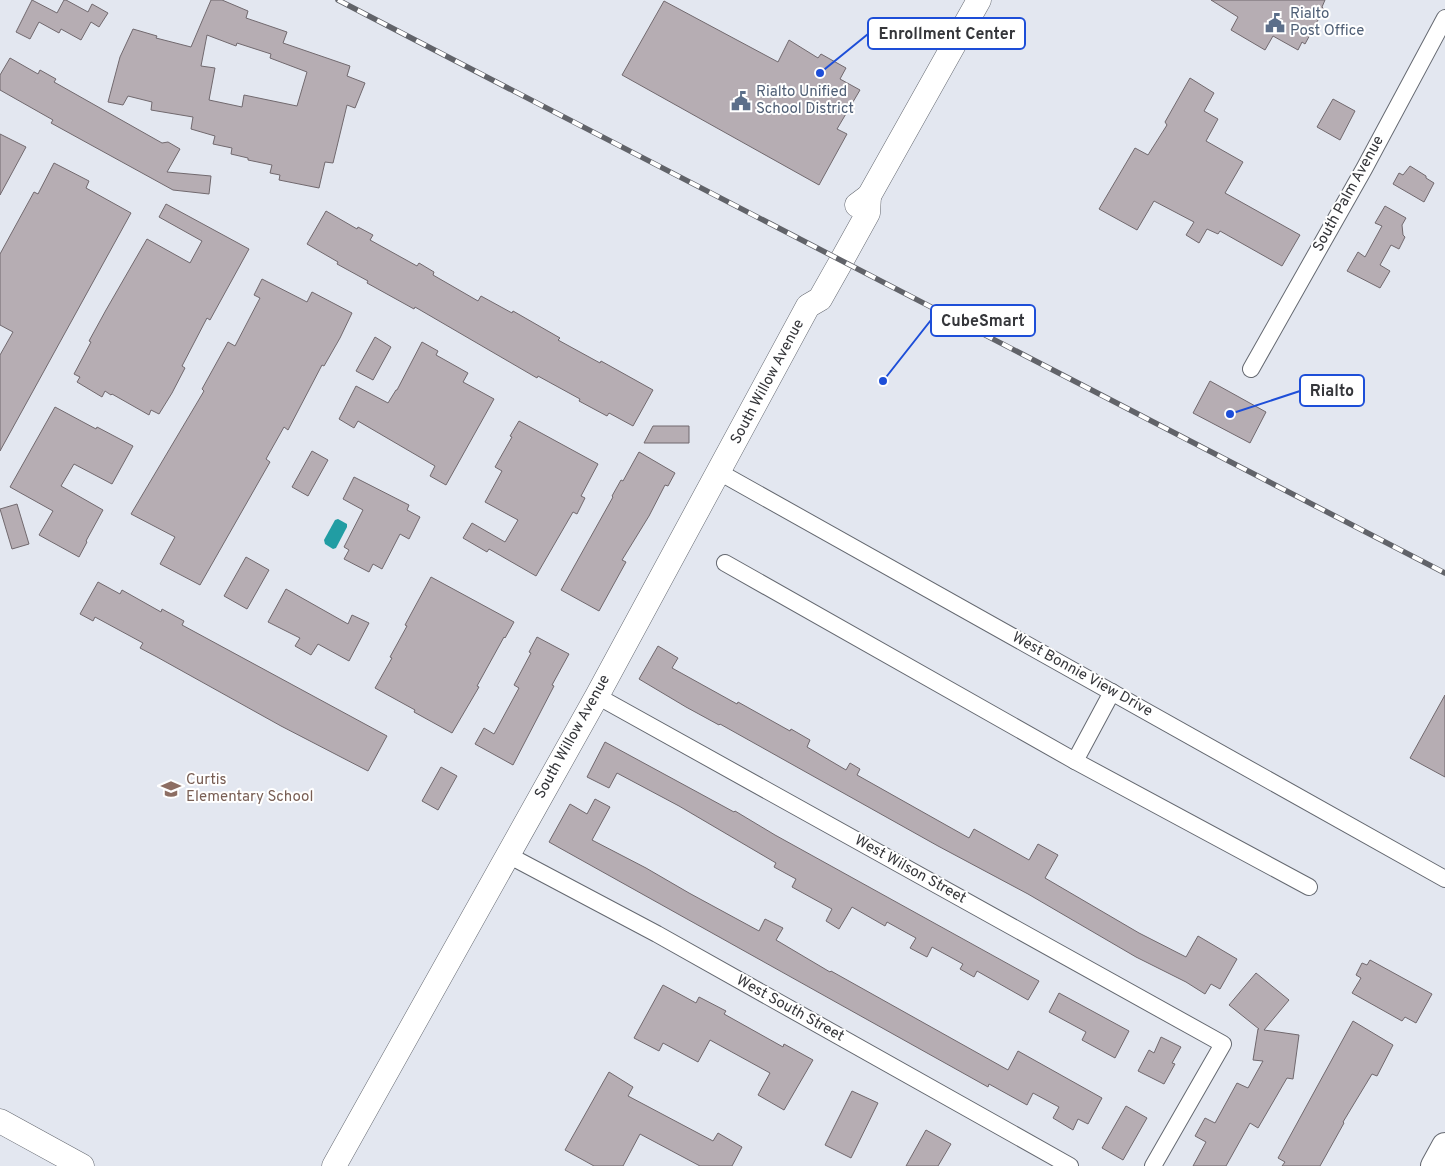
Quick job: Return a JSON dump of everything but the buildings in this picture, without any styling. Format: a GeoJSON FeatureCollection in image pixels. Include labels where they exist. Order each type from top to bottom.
{"type":"FeatureCollection","features":[{"type":"Feature","properties":{"kind":"main road"},"geometry":{"type":"LineString","coordinates":[[1434,1166],[1445,1146]]}},
{"type":"Feature","properties":{"kind":"street","name":"South Willow Avenue"},"geometry":{"type":"LineString","coordinates":[[334,1166],[597,696],[808,306],[820,299],[868,213],[869,196],[979,0]]}},
{"type":"Feature","properties":{"kind":"street","name":"South Palm Avenue"},"geometry":{"type":"LineString","coordinates":[[1251,369],[1364,169],[1445,18]]}},
{"type":"Feature","properties":{"kind":"street","name":"West Bonnie View Drive"},"geometry":{"type":"LineString","coordinates":[[719,472],[1445,878]]}},
{"type":"Feature","properties":{"kind":"street"},"geometry":{"type":"LineString","coordinates":[[725,563],[1075,761],[1309,887]]}},
{"type":"Feature","properties":{"kind":"street"},"geometry":{"type":"LineString","coordinates":[[1075,761],[1112,692]]}},
{"type":"Feature","properties":{"kind":"street","name":"West Wilson Street"},"geometry":{"type":"LineString","coordinates":[[597,696],[1223,1044],[1153,1166]]}},
{"type":"Feature","properties":{"kind":"street","name":"West South Street"},"geometry":{"type":"LineString","coordinates":[[508,855],[657,934],[1070,1166]]}},
{"type":"Feature","properties":{"kind":"street"},"geometry":{"type":"LineString","coordinates":[[0,1121],[82,1166]]}},
{"type":"Feature","properties":{"kind":"water"},"geometry":{"type":"Polygon","coordinates":[[[338,519],[347,524],[347,527],[336,548],[333,549],[325,544],[324,540],[335,520],[338,519]]]}},
{"type":"Feature","properties":{"kind":"railway"},"geometry":{"type":"LineString","coordinates":[[338,0],[1445,573]]}},
{"type":"Feature","properties":{"kind":"place","name":"Rialto Post Office"},"geometry":{"type":"Point","coordinates":[1275,23]}},
{"type":"Feature","properties":{"kind":"place","name":"Enrollment Center"},"geometry":{"type":"Point","coordinates":[820,73]}},
{"type":"Feature","properties":{"kind":"place","name":"Rialto Unified School District"},"geometry":{"type":"Point","coordinates":[741,101]}},
{"type":"Feature","properties":{"kind":"place","name":"CubeSmart"},"geometry":{"type":"Point","coordinates":[883,381]}},
{"type":"Feature","properties":{"kind":"place","name":"Rialto"},"geometry":{"type":"Point","coordinates":[1230,414]}},
{"type":"Feature","properties":{"kind":"place","name":"Curtis Elementary School"},"geometry":{"type":"Point","coordinates":[171,789]}}]}
